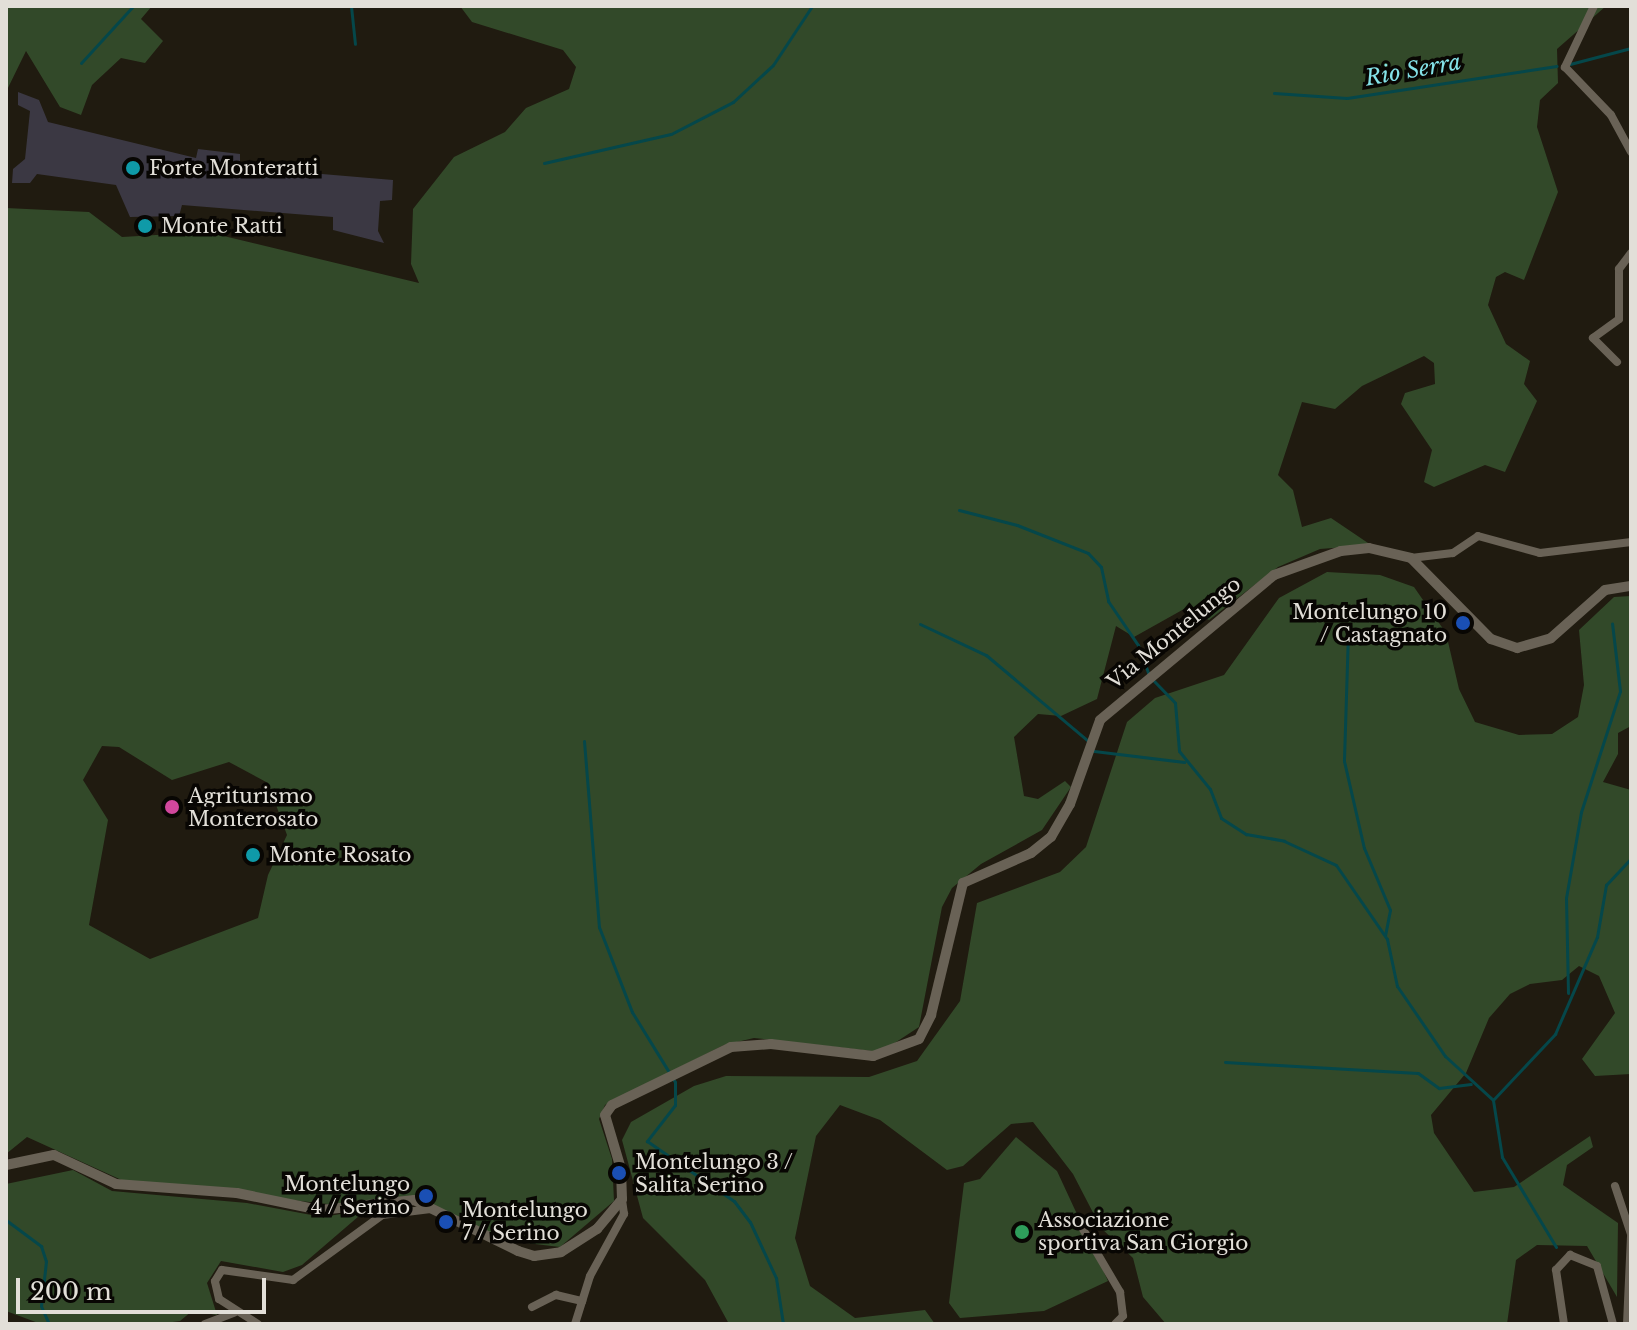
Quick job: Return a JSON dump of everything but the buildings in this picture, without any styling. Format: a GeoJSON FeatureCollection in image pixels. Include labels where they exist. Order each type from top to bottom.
{"type":"FeatureCollection","features":[{"type":"Feature","properties":{"kind":"street"},"geometry":{"type":"LineString","coordinates":[[1594,6],[1564,63],[1611,115],[1631,152]]}},
{"type":"Feature","properties":{"kind":"street"},"geometry":{"type":"LineString","coordinates":[[1617,362],[1593,338],[1619,319],[1619,269],[1631,253]]}},
{"type":"Feature","properties":{"kind":"street"},"geometry":{"type":"LineString","coordinates":[[1411,558],[1453,553],[1478,536],[1540,553],[1631,542]]}},
{"type":"Feature","properties":{"kind":"street","name":"Via Montelungo"},"geometry":{"type":"LineString","coordinates":[[622,1199],[618,1153],[605,1115],[612,1105],[731,1047],[771,1044],[873,1056],[914,1044],[931,1015],[959,890],[1051,837],[1070,804],[1092,736],[1117,702],[1293,565],[1369,548],[1411,558]]}},
{"type":"Feature","properties":{"kind":"street"},"geometry":{"type":"LineString","coordinates":[[1411,558],[1491,639],[1517,648],[1551,638],[1605,590],[1631,586]]}},
{"type":"Feature","properties":{"kind":"street"},"geometry":{"type":"LineString","coordinates":[[6,1165],[54,1155],[127,1186],[237,1193],[320,1210],[397,1199],[432,1209],[518,1251],[548,1256],[584,1238],[622,1199]]}},
{"type":"Feature","properties":{"kind":"street"},"geometry":{"type":"LineString","coordinates":[[1615,1186],[1631,1235],[1627,1324]]}},
{"type":"Feature","properties":{"kind":"street"},"geometry":{"type":"LineString","coordinates":[[575,1324],[582,1301],[624,1214],[622,1199]]}},
{"type":"Feature","properties":{"kind":"street"},"geometry":{"type":"LineString","coordinates":[[258,1324],[234,1313],[216,1293],[222,1270],[293,1280],[393,1210],[432,1209]]}},
{"type":"Feature","properties":{"kind":"street"},"geometry":{"type":"LineString","coordinates":[[1077,1219],[1119,1289],[1123,1316],[1115,1324]]}},
{"type":"Feature","properties":{"kind":"street"},"geometry":{"type":"LineString","coordinates":[[1564,1324],[1556,1270],[1570,1255],[1597,1266],[1613,1324]]}},
{"type":"Feature","properties":{"kind":"street"},"geometry":{"type":"LineString","coordinates":[[532,1307],[556,1295],[582,1301]]}},
{"type":"Feature","properties":{"kind":"street"},"geometry":{"type":"LineString","coordinates":[[205,1324],[234,1313]]}},
{"type":"Feature","properties":{"kind":"green space"},"geometry":{"type":"Polygon","coordinates":[[[6,6],[152,6],[141,19],[163,41],[145,63],[121,58],[92,85],[81,115],[60,107],[26,51],[6,92],[6,6]]]}},
{"type":"Feature","properties":{"kind":"green space"},"geometry":{"type":"Polygon","coordinates":[[[460,6],[1606,6],[1557,49],[1558,83],[1540,100],[1537,127],[1558,192],[1524,280],[1505,272],[1496,277],[1488,305],[1506,344],[1530,361],[1524,384],[1537,401],[1505,472],[1485,465],[1434,487],[1424,482],[1432,450],[1401,404],[1405,393],[1435,384],[1434,363],[1424,356],[1362,386],[1335,409],[1302,402],[1278,475],[1293,490],[1302,527],[1331,518],[1371,545],[1320,549],[1278,567],[1209,620],[1184,609],[1134,637],[1116,626],[1097,699],[1061,716],[1038,714],[1014,737],[1024,796],[1038,799],[1065,781],[1071,787],[1042,830],[981,864],[952,888],[942,907],[919,1027],[881,1052],[754,1038],[724,1045],[605,1105],[599,1119],[612,1159],[614,1201],[560,1247],[510,1241],[409,1196],[337,1205],[126,1182],[27,1137],[6,1154],[6,208],[89,212],[122,237],[207,232],[419,283],[411,264],[413,209],[454,157],[505,132],[526,108],[569,89],[576,67],[563,50],[472,22],[460,6]],[[102,746],[83,780],[108,820],[89,925],[150,959],[258,918],[268,875],[287,835],[268,783],[229,762],[172,780],[119,747],[102,746]]]}},
{"type":"Feature","properties":{"kind":"green space"},"geometry":{"type":"Polygon","coordinates":[[[1327,572],[1380,575],[1414,587],[1446,633],[1459,689],[1475,722],[1519,735],[1552,734],[1578,717],[1584,685],[1579,630],[1614,597],[1631,596],[1631,726],[1618,733],[1618,754],[1603,782],[1631,790],[1631,1074],[1595,1076],[1582,1059],[1615,1013],[1599,976],[1579,966],[1562,980],[1530,984],[1510,994],[1489,1018],[1466,1073],[1431,1115],[1434,1133],[1474,1192],[1514,1187],[1590,1136],[1593,1147],[1567,1165],[1563,1185],[1618,1223],[1617,1297],[1587,1246],[1537,1245],[1516,1260],[1507,1324],[1166,1324],[1143,1297],[1133,1258],[1101,1228],[1073,1174],[1033,1122],[1011,1124],[963,1166],[947,1170],[880,1120],[840,1105],[816,1136],[795,1238],[810,1286],[855,1318],[925,1310],[935,1324],[729,1324],[705,1280],[643,1218],[622,1140],[631,1122],[694,1086],[726,1076],[869,1077],[917,1061],[960,1001],[977,903],[1060,872],[1086,847],[1127,722],[1155,698],[1224,675],[1279,598],[1327,572]]]}},
{"type":"Feature","properties":{"kind":"green space","name":"Associazione sportiva San Giorgio"},"geometry":{"type":"Polygon","coordinates":[[[1016,1137],[1057,1171],[1108,1281],[1044,1311],[960,1318],[949,1303],[964,1183],[980,1179],[1016,1137]]]}},
{"type":"Feature","properties":{"kind":"green space"},"geometry":{"type":"Polygon","coordinates":[[[73,1170],[112,1191],[247,1203],[322,1217],[366,1210],[302,1265],[283,1272],[221,1261],[207,1283],[217,1315],[192,1311],[180,1321],[158,1324],[41,1324],[6,1311],[6,1184],[73,1170]]]}},
{"type":"Feature","properties":{"kind":"waterway"},"geometry":{"type":"LineString","coordinates":[[81,63],[133,6]]}},
{"type":"Feature","properties":{"kind":"waterway"},"geometry":{"type":"LineString","coordinates":[[351,6],[355,44]]}},
{"type":"Feature","properties":{"kind":"waterway"},"geometry":{"type":"LineString","coordinates":[[544,163],[671,134],[733,102],[773,65],[812,6]]}},
{"type":"Feature","properties":{"kind":"waterway","name":"Rio Serra"},"geometry":{"type":"LineString","coordinates":[[1570,64],[1631,48]]}},
{"type":"Feature","properties":{"kind":"waterway","name":"Rio Serra"},"geometry":{"type":"LineString","coordinates":[[1274,93],[1347,98],[1557,66]]}},
{"type":"Feature","properties":{"kind":"waterway"},"geometry":{"type":"LineString","coordinates":[[959,510],[1017,525],[1088,553],[1101,567],[1108,601],[1138,645],[1149,676]]}},
{"type":"Feature","properties":{"kind":"waterway"},"geometry":{"type":"LineString","coordinates":[[1568,993],[1566,898],[1581,812],[1620,691],[1612,623]]}},
{"type":"Feature","properties":{"kind":"waterway"},"geometry":{"type":"LineString","coordinates":[[920,624],[986,655],[1088,741]]}},
{"type":"Feature","properties":{"kind":"waterway"},"geometry":{"type":"LineString","coordinates":[[1348,632],[1344,761],[1364,848],[1390,910],[1385,935]]}},
{"type":"Feature","properties":{"kind":"waterway"},"geometry":{"type":"LineString","coordinates":[[1154,681],[1175,703],[1179,751],[1210,789],[1221,818],[1246,834],[1284,841],[1336,865],[1387,939],[1397,986],[1445,1056],[1493,1100]]}},
{"type":"Feature","properties":{"kind":"waterway"},"geometry":{"type":"LineString","coordinates":[[584,741],[599,927],[632,1012],[675,1082],[675,1105],[647,1141],[734,1201],[750,1222],[776,1278],[783,1324]]}},
{"type":"Feature","properties":{"kind":"waterway"},"geometry":{"type":"LineString","coordinates":[[1094,751],[1184,762]]}},
{"type":"Feature","properties":{"kind":"waterway"},"geometry":{"type":"LineString","coordinates":[[1556,1247],[1502,1157],[1493,1100],[1555,1034],[1597,937],[1606,885],[1631,858]]}},
{"type":"Feature","properties":{"kind":"waterway"},"geometry":{"type":"LineString","coordinates":[[1225,1062],[1418,1073],[1439,1088],[1471,1084]]}},
{"type":"Feature","properties":{"kind":"waterway"},"geometry":{"type":"LineString","coordinates":[[6,1220],[41,1246],[46,1261],[41,1306],[49,1324]]}},
{"type":"Feature","properties":{"kind":"place","name":"Forte Monteratti"},"geometry":{"type":"Point","coordinates":[133,168]}},
{"type":"Feature","properties":{"kind":"place","name":"Monte Ratti"},"geometry":{"type":"Point","coordinates":[145,226]}},
{"type":"Feature","properties":{"kind":"place","name":"Montelungo 10 / Castagnato"},"geometry":{"type":"Point","coordinates":[1463,623]}},
{"type":"Feature","properties":{"kind":"place","name":"Agriturismo Monterosato"},"geometry":{"type":"Point","coordinates":[172,807]}},
{"type":"Feature","properties":{"kind":"place","name":"Monte Rosato"},"geometry":{"type":"Point","coordinates":[253,855]}},
{"type":"Feature","properties":{"kind":"place","name":"Montelungo 3 / Salita Serino"},"geometry":{"type":"Point","coordinates":[619,1173]}},
{"type":"Feature","properties":{"kind":"place","name":"Montelungo 4 / Serino"},"geometry":{"type":"Point","coordinates":[426,1196]}},
{"type":"Feature","properties":{"kind":"place","name":"Montelungo 7 / Serino"},"geometry":{"type":"Point","coordinates":[446,1222]}},
{"type":"Feature","properties":{"kind":"place","name":"Associazione sportiva San Giorgio"},"geometry":{"type":"Point","coordinates":[1022,1232]}}]}
